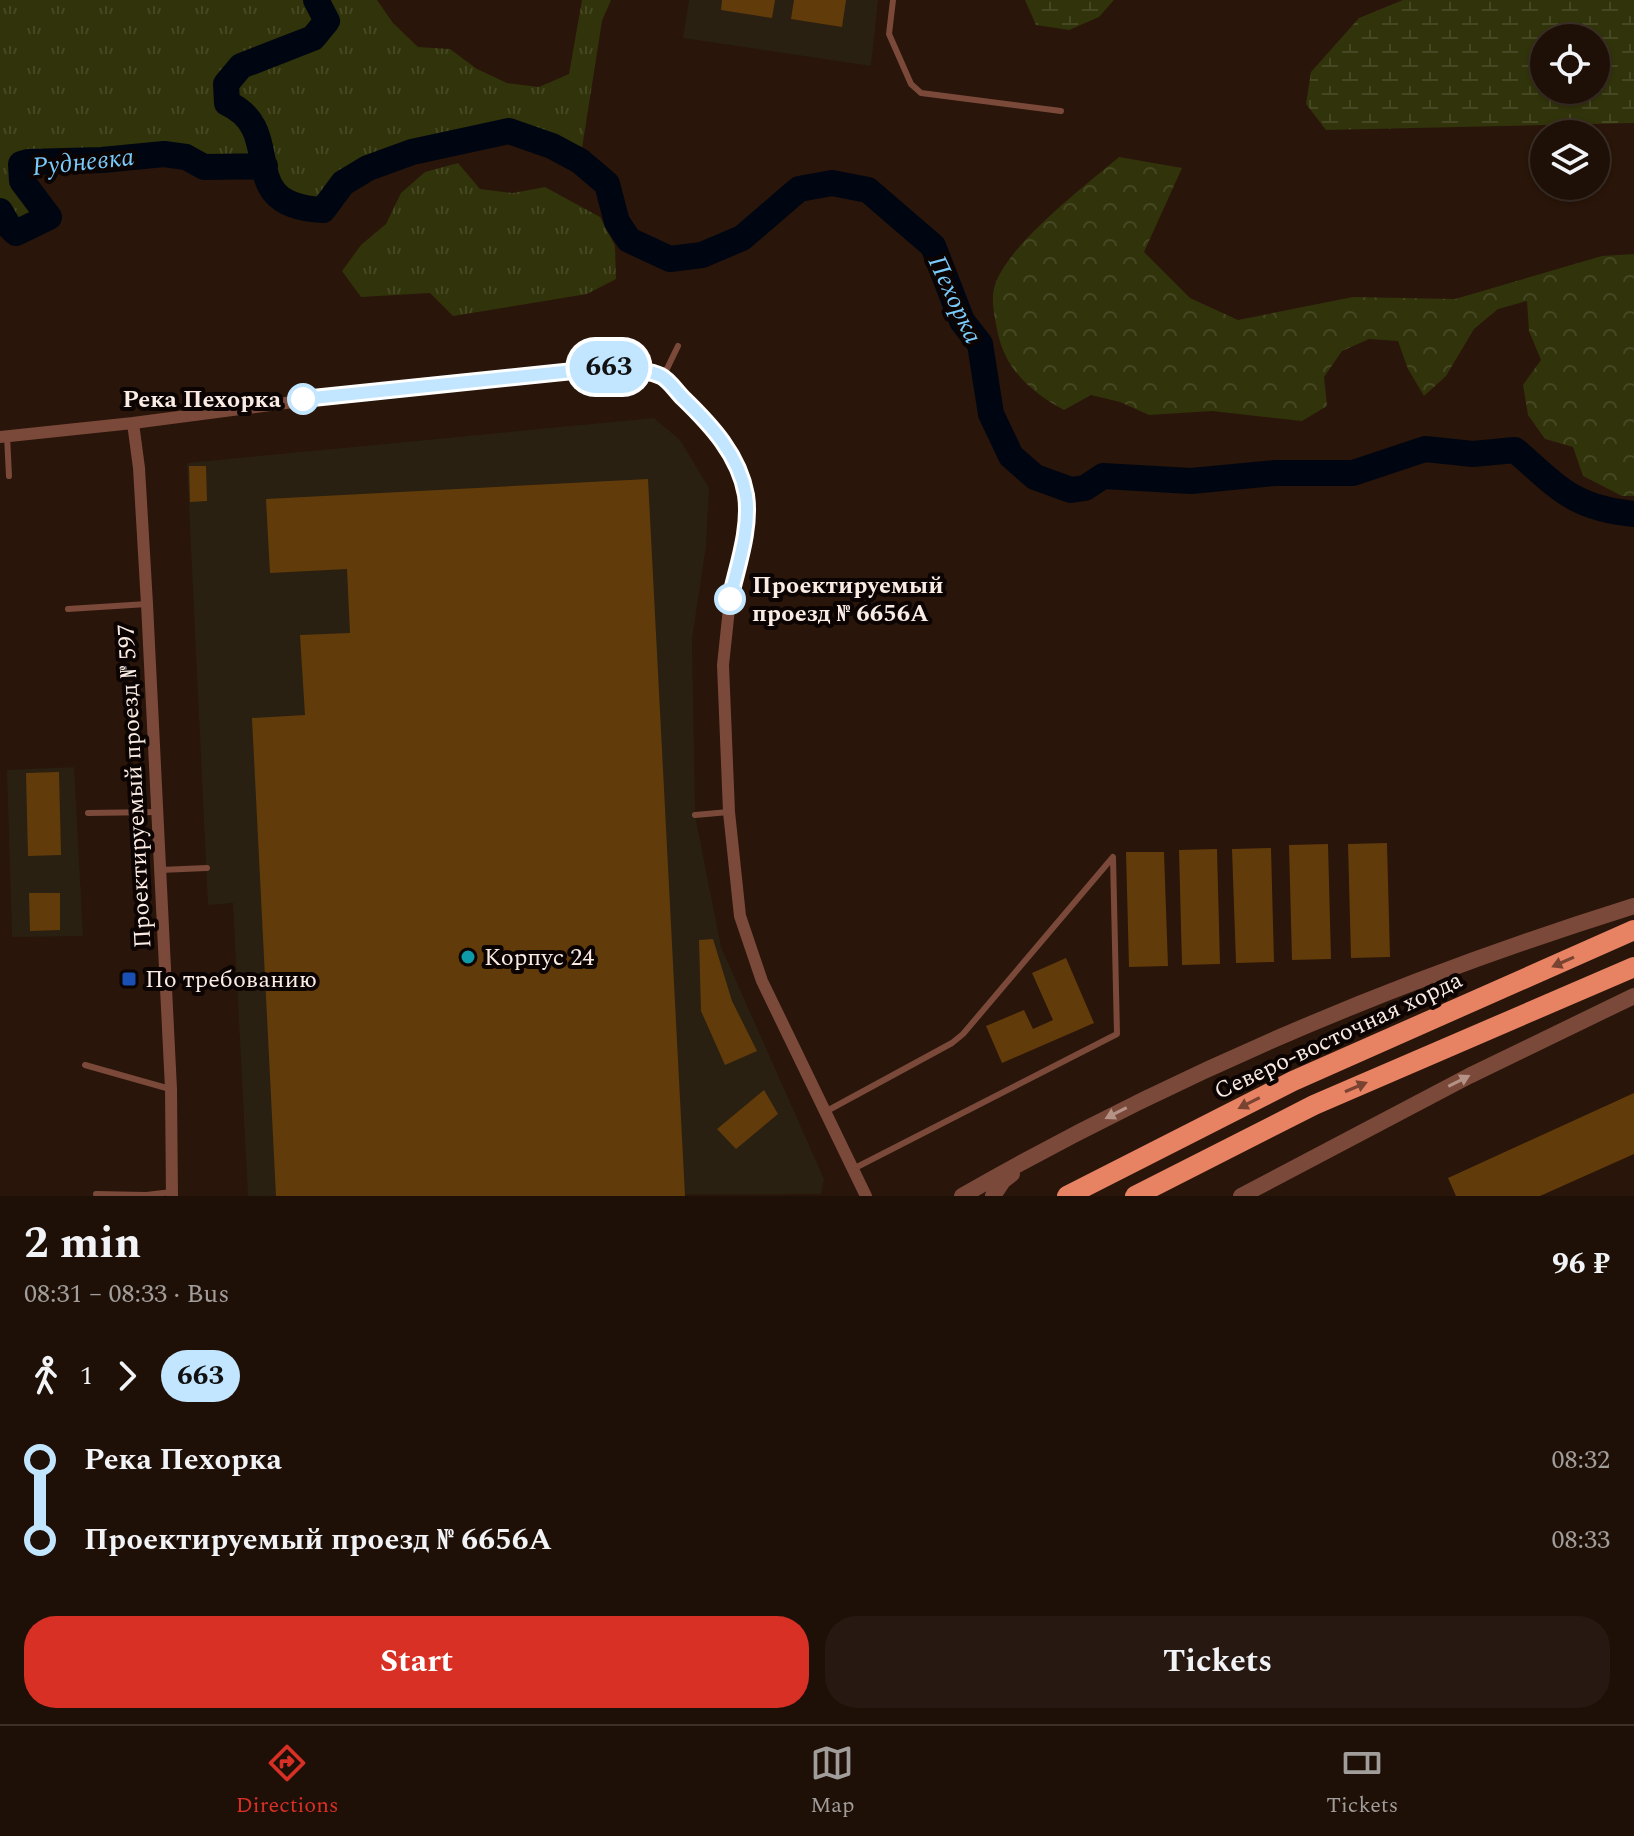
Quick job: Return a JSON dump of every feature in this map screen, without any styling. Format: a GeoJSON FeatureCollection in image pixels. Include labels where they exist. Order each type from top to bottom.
{"type":"FeatureCollection","features":[{"type":"Feature","properties":{"kind":"highway","name":"Северо-восточная хорда"},"geometry":{"type":"LineString","coordinates":[[1067,1196],[1293,1081],[1634,930]]}},
{"type":"Feature","properties":{"kind":"highway"},"geometry":{"type":"LineString","coordinates":[[1135,1196],[1314,1105],[1634,967]]}},
{"type":"Feature","properties":{"kind":"street"},"geometry":{"type":"LineString","coordinates":[[4,436],[133,423],[362,392],[612,367],[635,369],[663,377],[724,442],[738,469],[746,497],[744,538],[730,599],[723,665],[729,812],[740,916],[762,981],[866,1196]]}},
{"type":"Feature","properties":{"kind":"street","name":"Проектируемый проезд № 597"},"geometry":{"type":"LineString","coordinates":[[133,423],[139,468],[147,604],[171,1089],[172,1194]]}},
{"type":"Feature","properties":{"kind":"street"},"geometry":{"type":"LineString","coordinates":[[962,1196],[1034,1154],[1186,1078],[1271,1041],[1562,928],[1634,906]]}},
{"type":"Feature","properties":{"kind":"street"},"geometry":{"type":"LineString","coordinates":[[1241,1196],[1469,1076],[1634,996]]}},
{"type":"Feature","properties":{"kind":"street"},"geometry":{"type":"LineString","coordinates":[[993,1196],[1003,1181],[1034,1154]]}},
{"type":"Feature","properties":{"kind":"lane"},"geometry":{"type":"LineString","coordinates":[[893,0],[889,34],[911,84],[921,93],[1061,111]]}},
{"type":"Feature","properties":{"kind":"lane"},"geometry":{"type":"LineString","coordinates":[[663,377],[678,346]]}},
{"type":"Feature","properties":{"kind":"lane"},"geometry":{"type":"LineString","coordinates":[[4,436],[9,476]]}},
{"type":"Feature","properties":{"kind":"lane"},"geometry":{"type":"LineString","coordinates":[[68,609],[147,604]]}},
{"type":"Feature","properties":{"kind":"lane"},"geometry":{"type":"LineString","coordinates":[[88,813],[157,812]]}},
{"type":"Feature","properties":{"kind":"lane"},"geometry":{"type":"LineString","coordinates":[[695,815],[729,812]]}},
{"type":"Feature","properties":{"kind":"lane"},"geometry":{"type":"LineString","coordinates":[[825,1112],[952,1043],[963,1034],[1113,857],[1117,1034],[853,1169]]}},
{"type":"Feature","properties":{"kind":"lane"},"geometry":{"type":"LineString","coordinates":[[160,870],[207,868]]}},
{"type":"Feature","properties":{"kind":"lane"},"geometry":{"type":"LineString","coordinates":[[85,1065],[171,1089]]}},
{"type":"Feature","properties":{"kind":"lane"},"geometry":{"type":"LineString","coordinates":[[96,1194],[172,1194]]}},
{"type":"Feature","properties":{"kind":"shaded area"},"geometry":{"type":"Polygon","coordinates":[[[689,0],[878,0],[871,66],[683,38],[689,0]]]}},
{"type":"Feature","properties":{"kind":"shaded area","name":"Корпус 24"},"geometry":{"type":"Polygon","coordinates":[[[654,418],[680,440],[709,488],[706,546],[692,639],[695,815],[721,947],[824,1179],[821,1194],[248,1196],[233,903],[208,905],[187,463],[654,418]]]}},
{"type":"Feature","properties":{"kind":"shaded area"},"geometry":{"type":"Polygon","coordinates":[[[74,767],[83,936],[12,937],[7,770],[74,767]]]}},
{"type":"Feature","properties":{"kind":"green space"},"geometry":{"type":"Polygon","coordinates":[[[0,0],[377,0],[393,23],[418,47],[450,49],[477,69],[507,83],[539,87],[569,74],[582,0],[611,0],[602,21],[580,161],[552,146],[509,131],[412,152],[368,168],[343,183],[323,210],[299,208],[283,201],[272,188],[264,166],[204,167],[186,157],[164,154],[28,162],[21,165],[22,181],[49,217],[16,233],[0,211],[0,0]]]}},
{"type":"Feature","properties":{"kind":"green space"},"geometry":{"type":"Polygon","coordinates":[[[1025,0],[1114,0],[1099,17],[1069,30],[1036,25],[1025,0]]]}},
{"type":"Feature","properties":{"kind":"green space"},"geometry":{"type":"Polygon","coordinates":[[[1403,0],[1634,0],[1634,123],[1530,120],[1530,125],[1326,130],[1306,104],[1311,72],[1359,18],[1403,0]]]}},
{"type":"Feature","properties":{"kind":"green space"},"geometry":{"type":"Polygon","coordinates":[[[1119,157],[1182,168],[1144,252],[1190,298],[1238,320],[1353,297],[1455,299],[1602,256],[1634,254],[1634,496],[1622,496],[1583,476],[1573,447],[1545,439],[1528,415],[1523,385],[1541,360],[1529,331],[1527,301],[1498,309],[1474,329],[1446,376],[1424,396],[1408,369],[1398,341],[1369,339],[1342,351],[1324,377],[1327,406],[1302,421],[1212,411],[1149,415],[1120,402],[1091,395],[1064,410],[1052,403],[1031,388],[1007,359],[994,316],[995,285],[1003,269],[1031,234],[1119,157]]]}},
{"type":"Feature","properties":{"kind":"green space"},"geometry":{"type":"Polygon","coordinates":[[[458,163],[480,189],[513,193],[545,187],[600,217],[615,246],[616,279],[587,294],[453,316],[430,293],[361,297],[342,271],[361,245],[386,224],[401,193],[425,172],[458,163]]]}},
{"type":"Feature","properties":{"kind":"building"},"geometry":{"type":"Polygon","coordinates":[[[722,0],[775,0],[772,18],[721,10],[722,0]]]}},
{"type":"Feature","properties":{"kind":"building"},"geometry":{"type":"Polygon","coordinates":[[[794,0],[846,0],[842,27],[791,19],[794,0]]]}},
{"type":"Feature","properties":{"kind":"building"},"geometry":{"type":"Polygon","coordinates":[[[189,466],[206,466],[207,501],[190,502],[189,466]]]}},
{"type":"Feature","properties":{"kind":"building","name":"Корпус 24"},"geometry":{"type":"Polygon","coordinates":[[[648,479],[685,1196],[276,1196],[252,718],[305,715],[300,635],[350,633],[347,569],[270,573],[266,499],[648,479]]]}},
{"type":"Feature","properties":{"kind":"building"},"geometry":{"type":"Polygon","coordinates":[[[59,772],[61,855],[28,856],[26,773],[59,772]]]}},
{"type":"Feature","properties":{"kind":"building"},"geometry":{"type":"Polygon","coordinates":[[[1387,843],[1390,957],[1351,958],[1348,844],[1387,843]]]}},
{"type":"Feature","properties":{"kind":"building"},"geometry":{"type":"Polygon","coordinates":[[[1328,844],[1331,959],[1292,960],[1289,845],[1328,844]]]}},
{"type":"Feature","properties":{"kind":"building"},"geometry":{"type":"Polygon","coordinates":[[[1271,848],[1274,962],[1236,963],[1232,849],[1271,848]]]}},
{"type":"Feature","properties":{"kind":"building"},"geometry":{"type":"Polygon","coordinates":[[[1217,849],[1220,964],[1182,965],[1179,850],[1217,849]]]}},
{"type":"Feature","properties":{"kind":"building"},"geometry":{"type":"Polygon","coordinates":[[[1126,852],[1164,852],[1168,966],[1129,967],[1126,852]]]}},
{"type":"Feature","properties":{"kind":"building"},"geometry":{"type":"Polygon","coordinates":[[[29,893],[60,893],[60,930],[30,931],[29,893]]]}},
{"type":"Feature","properties":{"kind":"building"},"geometry":{"type":"Polygon","coordinates":[[[713,939],[732,1001],[757,1051],[725,1065],[701,1011],[699,940],[713,939]]]}},
{"type":"Feature","properties":{"kind":"building"},"geometry":{"type":"Polygon","coordinates":[[[1066,958],[1094,1023],[1002,1063],[986,1026],[1024,1010],[1033,1029],[1053,1020],[1032,973],[1066,958]]]}},
{"type":"Feature","properties":{"kind":"building"},"geometry":{"type":"Polygon","coordinates":[[[764,1090],[778,1114],[736,1149],[717,1129],[764,1090]]]}},
{"type":"Feature","properties":{"kind":"building"},"geometry":{"type":"Polygon","coordinates":[[[1634,1093],[1634,1154],[1540,1196],[1456,1196],[1448,1178],[1634,1093]]]}},
{"type":"Feature","properties":{"kind":"waterway","name":"Пехорка"},"geometry":{"type":"LineString","coordinates":[[316,0],[327,21],[313,38],[241,66],[226,84],[227,103],[245,116],[256,131],[268,182],[278,196],[295,205],[323,210],[343,183],[368,168],[412,152],[509,131],[552,146],[580,161],[607,184],[617,222],[629,240],[670,259],[702,255],[742,238],[799,189],[832,183],[868,190],[933,246],[962,321],[980,344],[991,414],[1011,456],[1035,477],[1071,490],[1085,488],[1103,476],[1191,481],[1275,473],[1353,473],[1425,449],[1473,454],[1515,450],[1556,485],[1581,501],[1634,514]]}},
{"type":"Feature","properties":{"kind":"waterway","name":"Рудневка"},"geometry":{"type":"LineString","coordinates":[[0,211],[16,233],[49,217],[22,181],[21,164],[28,162],[164,154],[186,157],[204,167],[265,166]]}},
{"type":"Feature","properties":{"kind":"bus line","name":"663"},"geometry":{"type":"LineString","coordinates":[[303,399],[612,367],[635,369],[663,377],[724,442],[738,469],[746,497],[744,538],[730,599]]}},
{"type":"Feature","properties":{"kind":"place","name":"Река Пехорка"},"geometry":{"type":"Point","coordinates":[303,399]}},
{"type":"Feature","properties":{"kind":"place","name":"Проектируемый проезд № 6656А"},"geometry":{"type":"Point","coordinates":[730,599]}},
{"type":"Feature","properties":{"kind":"place","name":"Корпус 24"},"geometry":{"type":"Point","coordinates":[468,957]}},
{"type":"Feature","properties":{"kind":"place","name":"По требованию"},"geometry":{"type":"Point","coordinates":[129,979]}}]}
